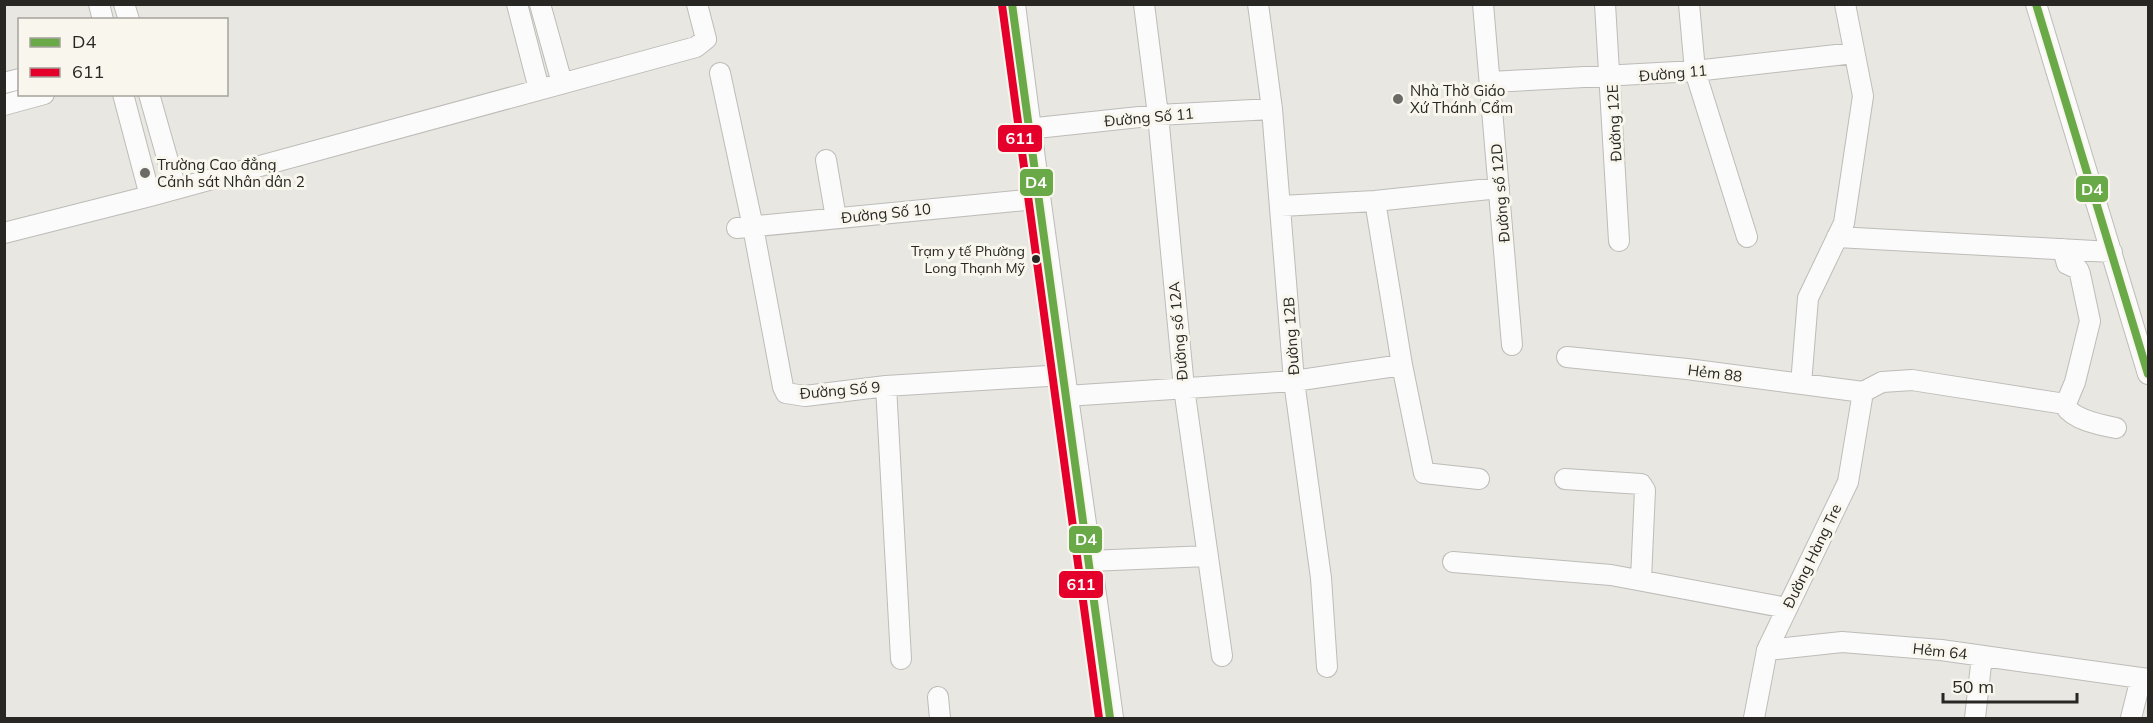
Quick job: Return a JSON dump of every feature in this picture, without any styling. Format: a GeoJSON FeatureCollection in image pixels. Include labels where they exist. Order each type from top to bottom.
{"type":"FeatureCollection","features":[{"type":"Feature","properties":{"kind":"main road"},"geometry":{"type":"LineString","coordinates":[[1012,4],[1036,199],[1065,386],[1110,718]]}},
{"type":"Feature","properties":{"kind":"street"},"geometry":{"type":"LineString","coordinates":[[517,4],[539,89]]}},
{"type":"Feature","properties":{"kind":"street"},"geometry":{"type":"LineString","coordinates":[[540,4],[562,82]]}},
{"type":"Feature","properties":{"kind":"street"},"geometry":{"type":"LineString","coordinates":[[4,233],[150,196],[696,47],[706,39],[697,4]]}},
{"type":"Feature","properties":{"kind":"street","name":"Đường số 12A"},"geometry":{"type":"LineString","coordinates":[[1144,4],[1158,115],[1184,388],[1222,656]]}},
{"type":"Feature","properties":{"kind":"street","name":"Đường 12B"},"geometry":{"type":"LineString","coordinates":[[1258,4],[1272,109],[1294,381],[1322,578],[1327,667]]}},
{"type":"Feature","properties":{"kind":"street","name":"Đường số 12D"},"geometry":{"type":"LineString","coordinates":[[1483,4],[1512,345]]}},
{"type":"Feature","properties":{"kind":"street","name":"Đường 12E"},"geometry":{"type":"LineString","coordinates":[[1605,4],[1619,241]]}},
{"type":"Feature","properties":{"kind":"street"},"geometry":{"type":"LineString","coordinates":[[1689,4],[1695,71],[1747,237]]}},
{"type":"Feature","properties":{"kind":"street"},"geometry":{"type":"LineString","coordinates":[[1801,384],[1808,298],[1844,223],[1863,96],[1845,4]]}},
{"type":"Feature","properties":{"kind":"street"},"geometry":{"type":"LineString","coordinates":[[2036,4],[2148,374]]}},
{"type":"Feature","properties":{"kind":"street","name":"Đường 11"},"geometry":{"type":"LineString","coordinates":[[1491,82],[1611,78],[1854,53]]}},
{"type":"Feature","properties":{"kind":"street"},"geometry":{"type":"LineString","coordinates":[[720,73],[745,228]]}},
{"type":"Feature","properties":{"kind":"street"},"geometry":{"type":"LineString","coordinates":[[4,105],[37,96]]}},
{"type":"Feature","properties":{"kind":"street"},"geometry":{"type":"LineString","coordinates":[[124,96],[150,196]]}},
{"type":"Feature","properties":{"kind":"street"},"geometry":{"type":"LineString","coordinates":[[150,96],[176,189]]}},
{"type":"Feature","properties":{"kind":"street","name":"Đường Số 11"},"geometry":{"type":"LineString","coordinates":[[1027,129],[1158,115],[1272,109]]}},
{"type":"Feature","properties":{"kind":"street"},"geometry":{"type":"LineString","coordinates":[[826,160],[836,218]]}},
{"type":"Feature","properties":{"kind":"street"},"geometry":{"type":"LineString","coordinates":[[1281,206],[1375,201],[1499,188]]}},
{"type":"Feature","properties":{"kind":"street","name":"Đường Số 10"},"geometry":{"type":"LineString","coordinates":[[745,228],[1036,199]]}},
{"type":"Feature","properties":{"kind":"street"},"geometry":{"type":"LineString","coordinates":[[1375,201],[1402,365],[1424,473],[1479,479]]}},
{"type":"Feature","properties":{"kind":"street","name":"Đường Số 9"},"geometry":{"type":"LineString","coordinates":[[745,228],[786,393],[805,396],[886,386],[1184,388],[1294,381],[1402,365]]}},
{"type":"Feature","properties":{"kind":"street"},"geometry":{"type":"LineString","coordinates":[[1837,237],[2112,252]]}},
{"type":"Feature","properties":{"kind":"street"},"geometry":{"type":"LineString","coordinates":[[2063,249],[2067,264],[2078,269],[2080,274],[2090,321],[2075,382],[2065,404],[2066,410],[2116,428]]}},
{"type":"Feature","properties":{"kind":"street","name":"Hẻm 88"},"geometry":{"type":"LineString","coordinates":[[1567,357],[1687,369],[1863,392]]}},
{"type":"Feature","properties":{"kind":"street"},"geometry":{"type":"LineString","coordinates":[[1863,392],[1882,382],[1912,380],[2065,404]]}},
{"type":"Feature","properties":{"kind":"street"},"geometry":{"type":"LineString","coordinates":[[886,386],[901,659]]}},
{"type":"Feature","properties":{"kind":"street","name":"Đường Hàng Tre"},"geometry":{"type":"LineString","coordinates":[[1754,718],[1767,650],[1848,483],[1863,392]]}},
{"type":"Feature","properties":{"kind":"street"},"geometry":{"type":"LineString","coordinates":[[1565,478],[1641,484],[1645,490],[1641,579]]}},
{"type":"Feature","properties":{"kind":"street"},"geometry":{"type":"LineString","coordinates":[[1089,561],[1208,556]]}},
{"type":"Feature","properties":{"kind":"street"},"geometry":{"type":"LineString","coordinates":[[1453,562],[1641,579],[1787,608]]}},
{"type":"Feature","properties":{"kind":"street","name":"Hẻm 64"},"geometry":{"type":"LineString","coordinates":[[1767,650],[1842,642],[1982,656],[2145,679]]}},
{"type":"Feature","properties":{"kind":"street"},"geometry":{"type":"LineString","coordinates":[[1975,718],[1982,656]]}},
{"type":"Feature","properties":{"kind":"street"},"geometry":{"type":"LineString","coordinates":[[2131,718],[2145,679]]}},
{"type":"Feature","properties":{"kind":"street"},"geometry":{"type":"LineString","coordinates":[[938,697],[940,718]]}},
{"type":"Feature","properties":{"kind":"transit line","name":"D4"},"geometry":{"type":"LineString","coordinates":[[1012,4],[1110,718]]}},
{"type":"Feature","properties":{"kind":"transit line","name":"D4"},"geometry":{"type":"LineString","coordinates":[[2036,4],[2148,374]]}},
{"type":"Feature","properties":{"kind":"transit line","name":"611"},"geometry":{"type":"LineString","coordinates":[[1002,5],[1099,718]]}},
{"type":"Feature","properties":{"kind":"place","name":"Nhà Thờ Giáo Xứ Thánh Cẩm"},"geometry":{"type":"Point","coordinates":[1398,99]}},
{"type":"Feature","properties":{"kind":"place","name":"Trường Cao đẳng Cảnh sát Nhân dân 2"},"geometry":{"type":"Point","coordinates":[145,173]}},
{"type":"Feature","properties":{"kind":"place","name":"Trạm y tế Phường Long Thạnh Mỹ"},"geometry":{"type":"Point","coordinates":[1036,259]}}]}
